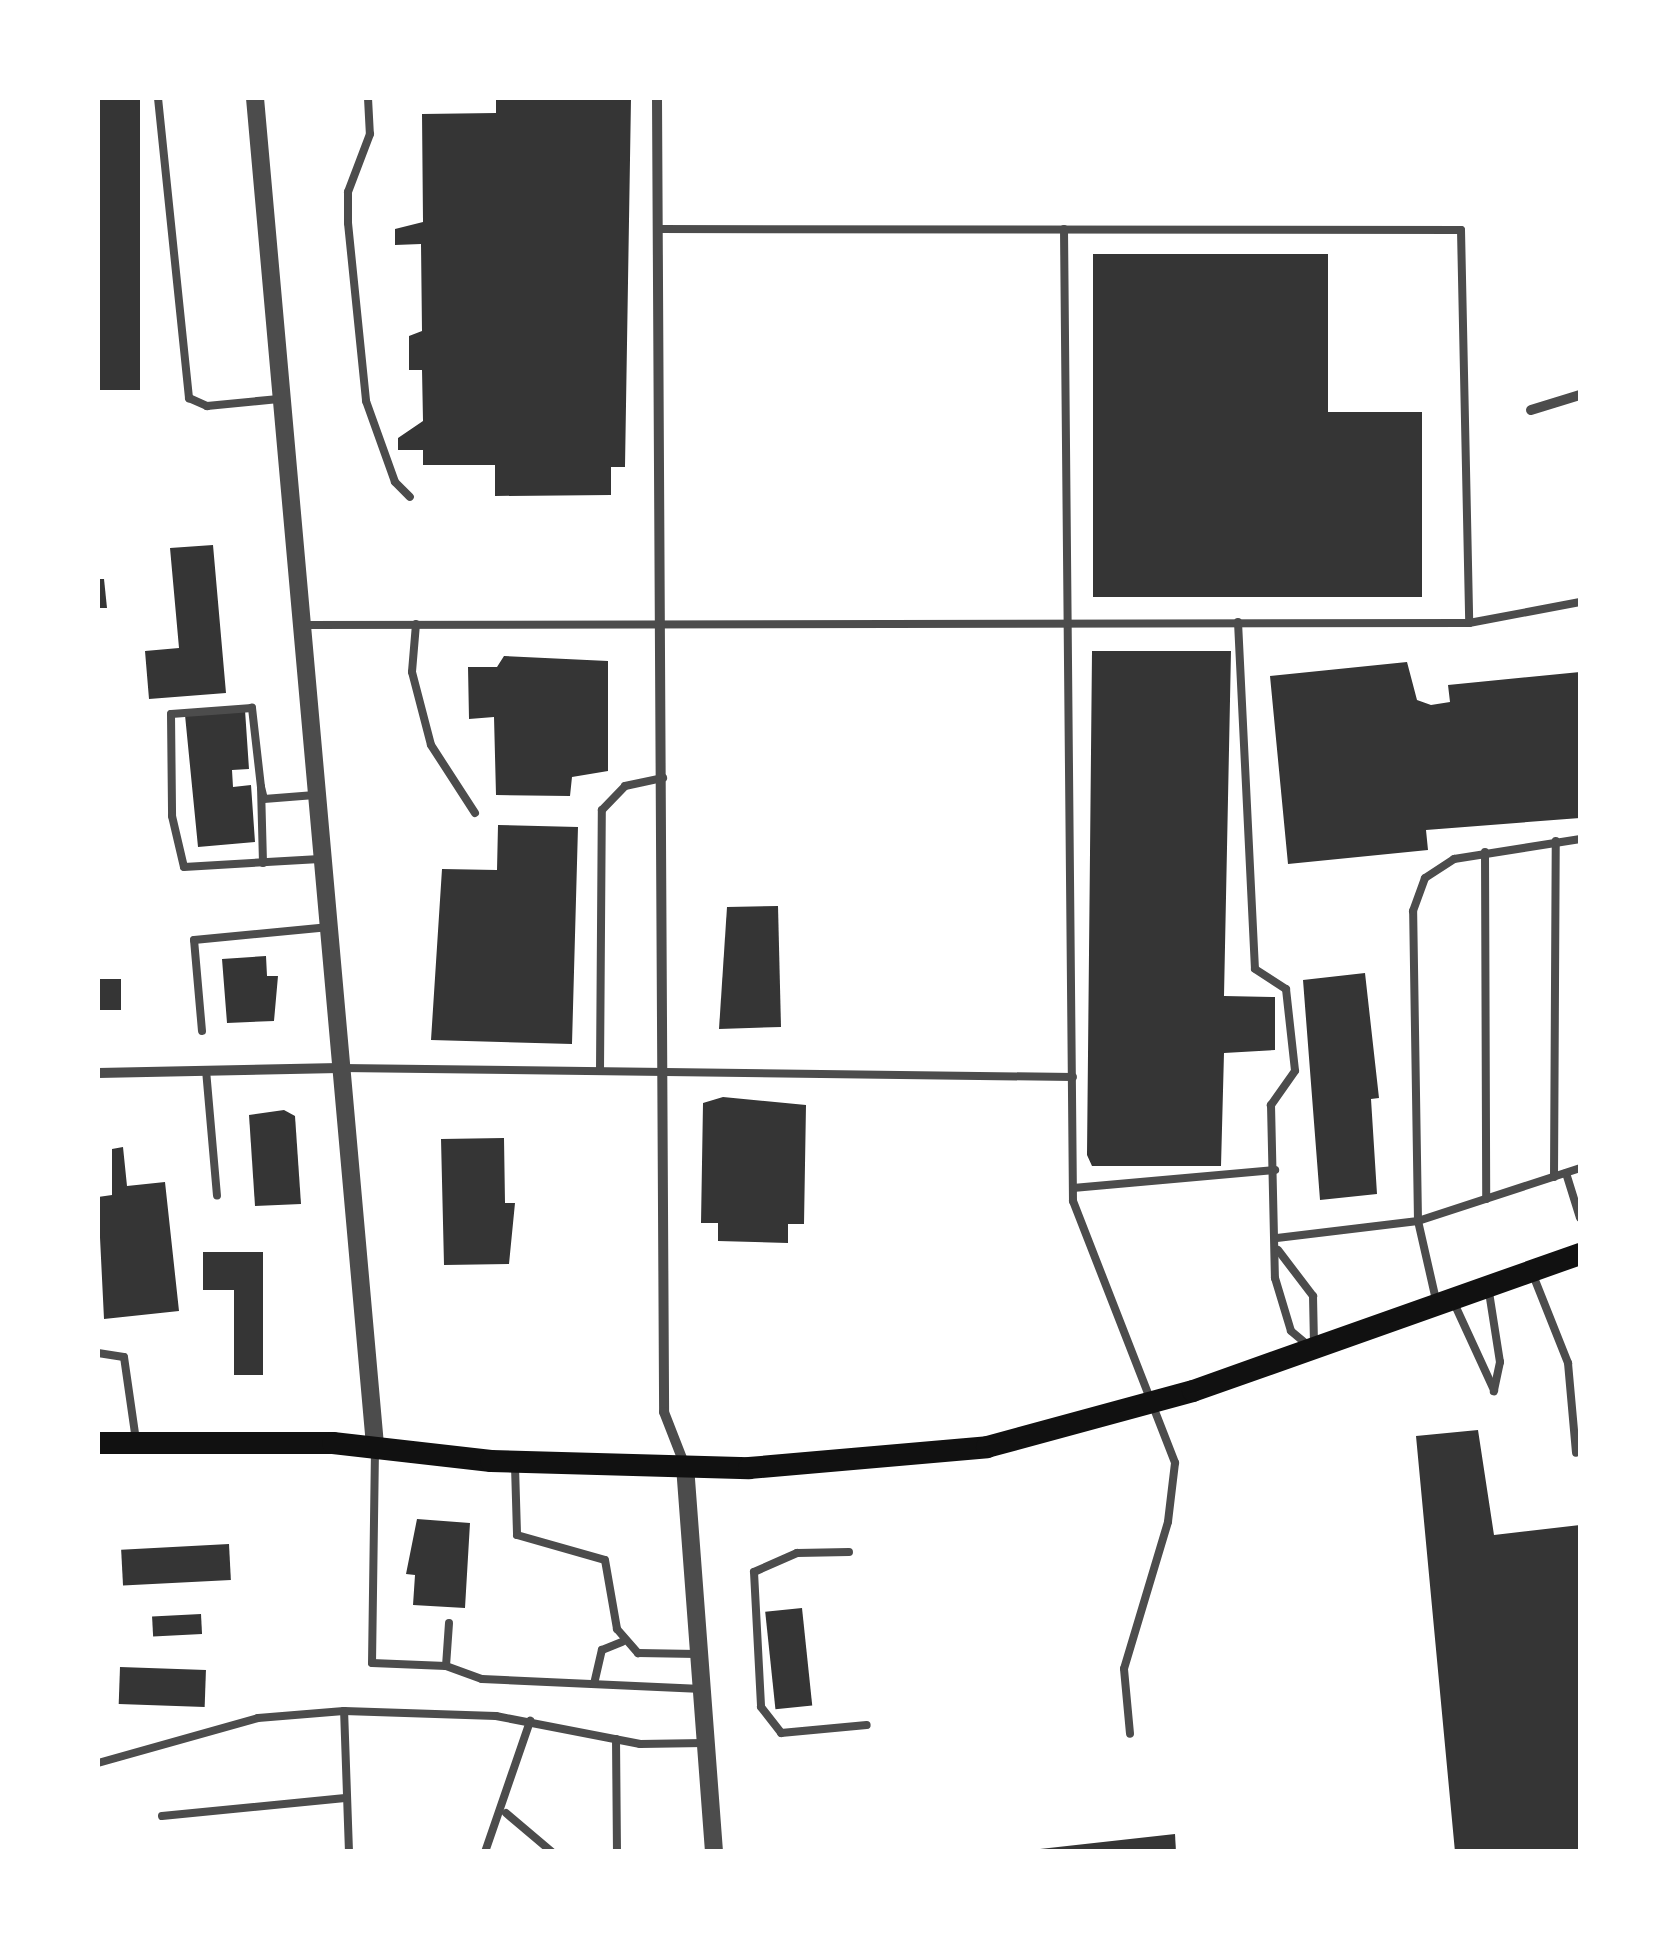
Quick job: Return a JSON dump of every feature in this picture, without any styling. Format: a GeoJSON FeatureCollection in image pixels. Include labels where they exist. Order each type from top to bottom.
{"type":"FeatureCollection","features":[{"type":"Feature","properties":{"kind":"main road"},"geometry":{"type":"LineString","coordinates":[[98,1442],[374,1445],[516,1462],[685,1466],[865,1462],[986,1447],[1156,1400],[1313,1350],[1580,1254]]}},
{"type":"Feature","properties":{"kind":"street"},"geometry":{"type":"LineString","coordinates":[[255,98],[374,1445]]}},
{"type":"Feature","properties":{"kind":"street"},"geometry":{"type":"LineString","coordinates":[[657,98],[664,1412],[685,1466],[714,1852]]}},
{"type":"Feature","properties":{"kind":"street"},"geometry":{"type":"LineString","coordinates":[[1531,410],[1580,395]]}},
{"type":"Feature","properties":{"kind":"street"},"geometry":{"type":"LineString","coordinates":[[98,1072],[339,1068]]}},
{"type":"Feature","properties":{"kind":"lane"},"geometry":{"type":"LineString","coordinates":[[158,98],[190,398],[206,406],[280,399]]}},
{"type":"Feature","properties":{"kind":"lane"},"geometry":{"type":"LineString","coordinates":[[368,98],[370,134],[348,192],[366,401],[395,482],[410,497]]}},
{"type":"Feature","properties":{"kind":"lane"},"geometry":{"type":"LineString","coordinates":[[658,229],[1462,230],[1468,623]]}},
{"type":"Feature","properties":{"kind":"lane"},"geometry":{"type":"LineString","coordinates":[[1064,229],[1071,622],[1073,1188],[1156,1400],[1175,1464],[1173,1493],[1134,1617],[1124,1670],[1130,1734]]}},
{"type":"Feature","properties":{"kind":"lane"},"geometry":{"type":"LineString","coordinates":[[300,624],[1468,623],[1580,602]]}},
{"type":"Feature","properties":{"kind":"lane"},"geometry":{"type":"LineString","coordinates":[[1238,622],[1255,969],[1286,989],[1295,1071],[1270,1105],[1278,1250],[1275,1278],[1291,1331],[1313,1350]]}},
{"type":"Feature","properties":{"kind":"lane"},"geometry":{"type":"LineString","coordinates":[[416,624],[412,672],[431,744],[475,812]]}},
{"type":"Feature","properties":{"kind":"lane"},"geometry":{"type":"LineString","coordinates":[[263,863],[252,708],[171,714],[179,860],[192,869],[325,858]]}},
{"type":"Feature","properties":{"kind":"lane"},"geometry":{"type":"LineString","coordinates":[[600,1071],[602,810],[625,786],[663,778]]}},
{"type":"Feature","properties":{"kind":"lane"},"geometry":{"type":"LineString","coordinates":[[260,787],[264,799],[315,795]]}},
{"type":"Feature","properties":{"kind":"lane"},"geometry":{"type":"LineString","coordinates":[[1488,1286],[1500,1362],[1494,1391],[1444,1302],[1418,1220],[1413,911],[1425,878],[1485,852],[1580,839]]}},
{"type":"Feature","properties":{"kind":"lane"},"geometry":{"type":"LineString","coordinates":[[1554,1177],[1556,841]]}},
{"type":"Feature","properties":{"kind":"lane"},"geometry":{"type":"LineString","coordinates":[[1485,852],[1486,1199]]}},
{"type":"Feature","properties":{"kind":"lane"},"geometry":{"type":"LineString","coordinates":[[202,1031],[194,940],[329,927]]}},
{"type":"Feature","properties":{"kind":"lane"},"geometry":{"type":"LineString","coordinates":[[339,1068],[1072,1077]]}},
{"type":"Feature","properties":{"kind":"lane"},"geometry":{"type":"LineString","coordinates":[[206,1070],[216,1196]]}},
{"type":"Feature","properties":{"kind":"lane"},"geometry":{"type":"LineString","coordinates":[[1277,1238],[1418,1220],[1580,1168]]}},
{"type":"Feature","properties":{"kind":"lane"},"geometry":{"type":"LineString","coordinates":[[1073,1188],[1275,1170]]}},
{"type":"Feature","properties":{"kind":"lane"},"geometry":{"type":"LineString","coordinates":[[1566,1173],[1580,1218]]}},
{"type":"Feature","properties":{"kind":"lane"},"geometry":{"type":"LineString","coordinates":[[1278,1250],[1313,1296],[1313,1350]]}},
{"type":"Feature","properties":{"kind":"lane"},"geometry":{"type":"LineString","coordinates":[[1531,1271],[1568,1363],[1576,1453]]}},
{"type":"Feature","properties":{"kind":"lane"},"geometry":{"type":"LineString","coordinates":[[98,1353],[124,1357],[136,1441]]}},
{"type":"Feature","properties":{"kind":"lane"},"geometry":{"type":"LineString","coordinates":[[1568,1363],[1580,1360]]}},
{"type":"Feature","properties":{"kind":"lane"},"geometry":{"type":"LineString","coordinates":[[374,1445],[372,1664],[446,1666],[458,1676],[702,1689]]}},
{"type":"Feature","properties":{"kind":"lane"},"geometry":{"type":"LineString","coordinates":[[516,1462],[517,1534],[604,1560],[622,1642],[638,1653],[699,1654]]}},
{"type":"Feature","properties":{"kind":"lane"},"geometry":{"type":"LineString","coordinates":[[849,1552],[797,1553],[754,1572],[760,1707],[780,1733],[867,1725]]}},
{"type":"Feature","properties":{"kind":"lane"},"geometry":{"type":"LineString","coordinates":[[446,1666],[448,1624]]}},
{"type":"Feature","properties":{"kind":"lane"},"geometry":{"type":"LineString","coordinates":[[594,1684],[602,1650],[622,1642]]}},
{"type":"Feature","properties":{"kind":"lane"},"geometry":{"type":"LineString","coordinates":[[98,1763],[258,1718],[344,1711],[530,1721],[616,1739],[706,1742]]}},
{"type":"Feature","properties":{"kind":"lane"},"geometry":{"type":"LineString","coordinates":[[344,1711],[350,1852]]}},
{"type":"Feature","properties":{"kind":"lane"},"geometry":{"type":"LineString","coordinates":[[485,1852],[506,1813],[530,1721]]}},
{"type":"Feature","properties":{"kind":"lane"},"geometry":{"type":"LineString","coordinates":[[616,1739],[617,1852]]}},
{"type":"Feature","properties":{"kind":"lane"},"geometry":{"type":"LineString","coordinates":[[162,1816],[345,1798]]}},
{"type":"Feature","properties":{"kind":"lane"},"geometry":{"type":"LineString","coordinates":[[506,1813],[552,1852]]}},
{"type":"Feature","properties":{"kind":"building"},"geometry":{"type":"Polygon","coordinates":[[[98,98],[140,98],[140,390],[98,390],[98,98]]]}},
{"type":"Feature","properties":{"kind":"building"},"geometry":{"type":"Polygon","coordinates":[[[496,98],[631,98],[625,467],[611,467],[611,495],[495,496],[495,465],[423,465],[423,450],[398,450],[398,438],[423,421],[422,370],[409,370],[409,336],[422,331],[421,244],[395,245],[395,229],[423,222],[422,114],[496,113],[496,98]]]}},
{"type":"Feature","properties":{"kind":"building"},"geometry":{"type":"Polygon","coordinates":[[[1093,254],[1328,254],[1328,412],[1422,412],[1422,597],[1093,597],[1093,254]]]}},
{"type":"Feature","properties":{"kind":"building"},"geometry":{"type":"Polygon","coordinates":[[[213,545],[226,693],[149,699],[145,651],[179,648],[170,548],[213,545]]]}},
{"type":"Feature","properties":{"kind":"building"},"geometry":{"type":"Polygon","coordinates":[[[98,579],[104,579],[107,608],[98,608],[98,579]]]}},
{"type":"Feature","properties":{"kind":"building"},"geometry":{"type":"Polygon","coordinates":[[[1092,651],[1231,651],[1224,996],[1275,997],[1275,1050],[1224,1053],[1221,1166],[1092,1166],[1087,1155],[1092,651]]]}},
{"type":"Feature","properties":{"kind":"building"},"geometry":{"type":"Polygon","coordinates":[[[504,656],[608,661],[608,771],[572,777],[570,796],[496,795],[494,717],[469,719],[468,667],[497,667],[504,656]]]}},
{"type":"Feature","properties":{"kind":"building"},"geometry":{"type":"Polygon","coordinates":[[[1407,662],[1417,700],[1431,705],[1450,702],[1448,685],[1580,672],[1580,818],[1426,830],[1428,850],[1288,864],[1270,676],[1407,662]]]}},
{"type":"Feature","properties":{"kind":"building"},"geometry":{"type":"Polygon","coordinates":[[[245,710],[249,769],[232,770],[233,787],[251,785],[255,842],[198,847],[185,715],[245,710]]]}},
{"type":"Feature","properties":{"kind":"building"},"geometry":{"type":"Polygon","coordinates":[[[498,825],[578,827],[572,1044],[431,1040],[442,869],[497,870],[498,825]]]}},
{"type":"Feature","properties":{"kind":"building"},"geometry":{"type":"Polygon","coordinates":[[[778,906],[781,1027],[719,1029],[727,907],[778,906]]]}},
{"type":"Feature","properties":{"kind":"building"},"geometry":{"type":"Polygon","coordinates":[[[266,956],[267,976],[278,976],[274,1021],[227,1023],[222,959],[266,956]]]}},
{"type":"Feature","properties":{"kind":"building"},"geometry":{"type":"Polygon","coordinates":[[[1365,973],[1379,1098],[1371,1099],[1377,1194],[1320,1200],[1303,980],[1365,973]]]}},
{"type":"Feature","properties":{"kind":"building"},"geometry":{"type":"Polygon","coordinates":[[[98,979],[121,979],[121,1010],[98,1010],[98,979]]]}},
{"type":"Feature","properties":{"kind":"building"},"geometry":{"type":"Polygon","coordinates":[[[723,1097],[806,1105],[804,1224],[788,1224],[788,1243],[718,1241],[718,1223],[701,1223],[703,1103],[723,1097]]]}},
{"type":"Feature","properties":{"kind":"building"},"geometry":{"type":"Polygon","coordinates":[[[284,1110],[295,1116],[301,1204],[255,1206],[249,1115],[284,1110]]]}},
{"type":"Feature","properties":{"kind":"building"},"geometry":{"type":"Polygon","coordinates":[[[504,1138],[505,1203],[515,1203],[509,1264],[444,1265],[441,1139],[504,1138]]]}},
{"type":"Feature","properties":{"kind":"building"},"geometry":{"type":"Polygon","coordinates":[[[123,1147],[127,1186],[165,1182],[179,1311],[104,1319],[98,1197],[112,1195],[112,1149],[123,1147]]]}},
{"type":"Feature","properties":{"kind":"building"},"geometry":{"type":"Polygon","coordinates":[[[203,1252],[263,1252],[263,1375],[234,1375],[234,1290],[203,1290],[203,1252]]]}},
{"type":"Feature","properties":{"kind":"building"},"geometry":{"type":"Polygon","coordinates":[[[1478,1430],[1494,1535],[1580,1525],[1580,1852],[1455,1852],[1416,1436],[1478,1430]]]}},
{"type":"Feature","properties":{"kind":"building"},"geometry":{"type":"Polygon","coordinates":[[[417,1519],[470,1523],[465,1608],[413,1605],[415,1575],[406,1574],[417,1519]]]}},
{"type":"Feature","properties":{"kind":"building"},"geometry":{"type":"Polygon","coordinates":[[[229,1544],[231,1580],[123,1586],[121,1550],[229,1544]]]}},
{"type":"Feature","properties":{"kind":"building"},"geometry":{"type":"Polygon","coordinates":[[[802,1608],[812,1705],[775,1709],[765,1612],[802,1608]]]}},
{"type":"Feature","properties":{"kind":"building"},"geometry":{"type":"Polygon","coordinates":[[[201,1614],[202,1634],[153,1637],[152,1617],[201,1614]]]}},
{"type":"Feature","properties":{"kind":"building"},"geometry":{"type":"Polygon","coordinates":[[[120,1667],[206,1670],[205,1707],[119,1704],[120,1667]]]}},
{"type":"Feature","properties":{"kind":"building"},"geometry":{"type":"Polygon","coordinates":[[[1175,1834],[1176,1852],[1040,1852],[1040,1849],[1175,1834]]]}}]}
